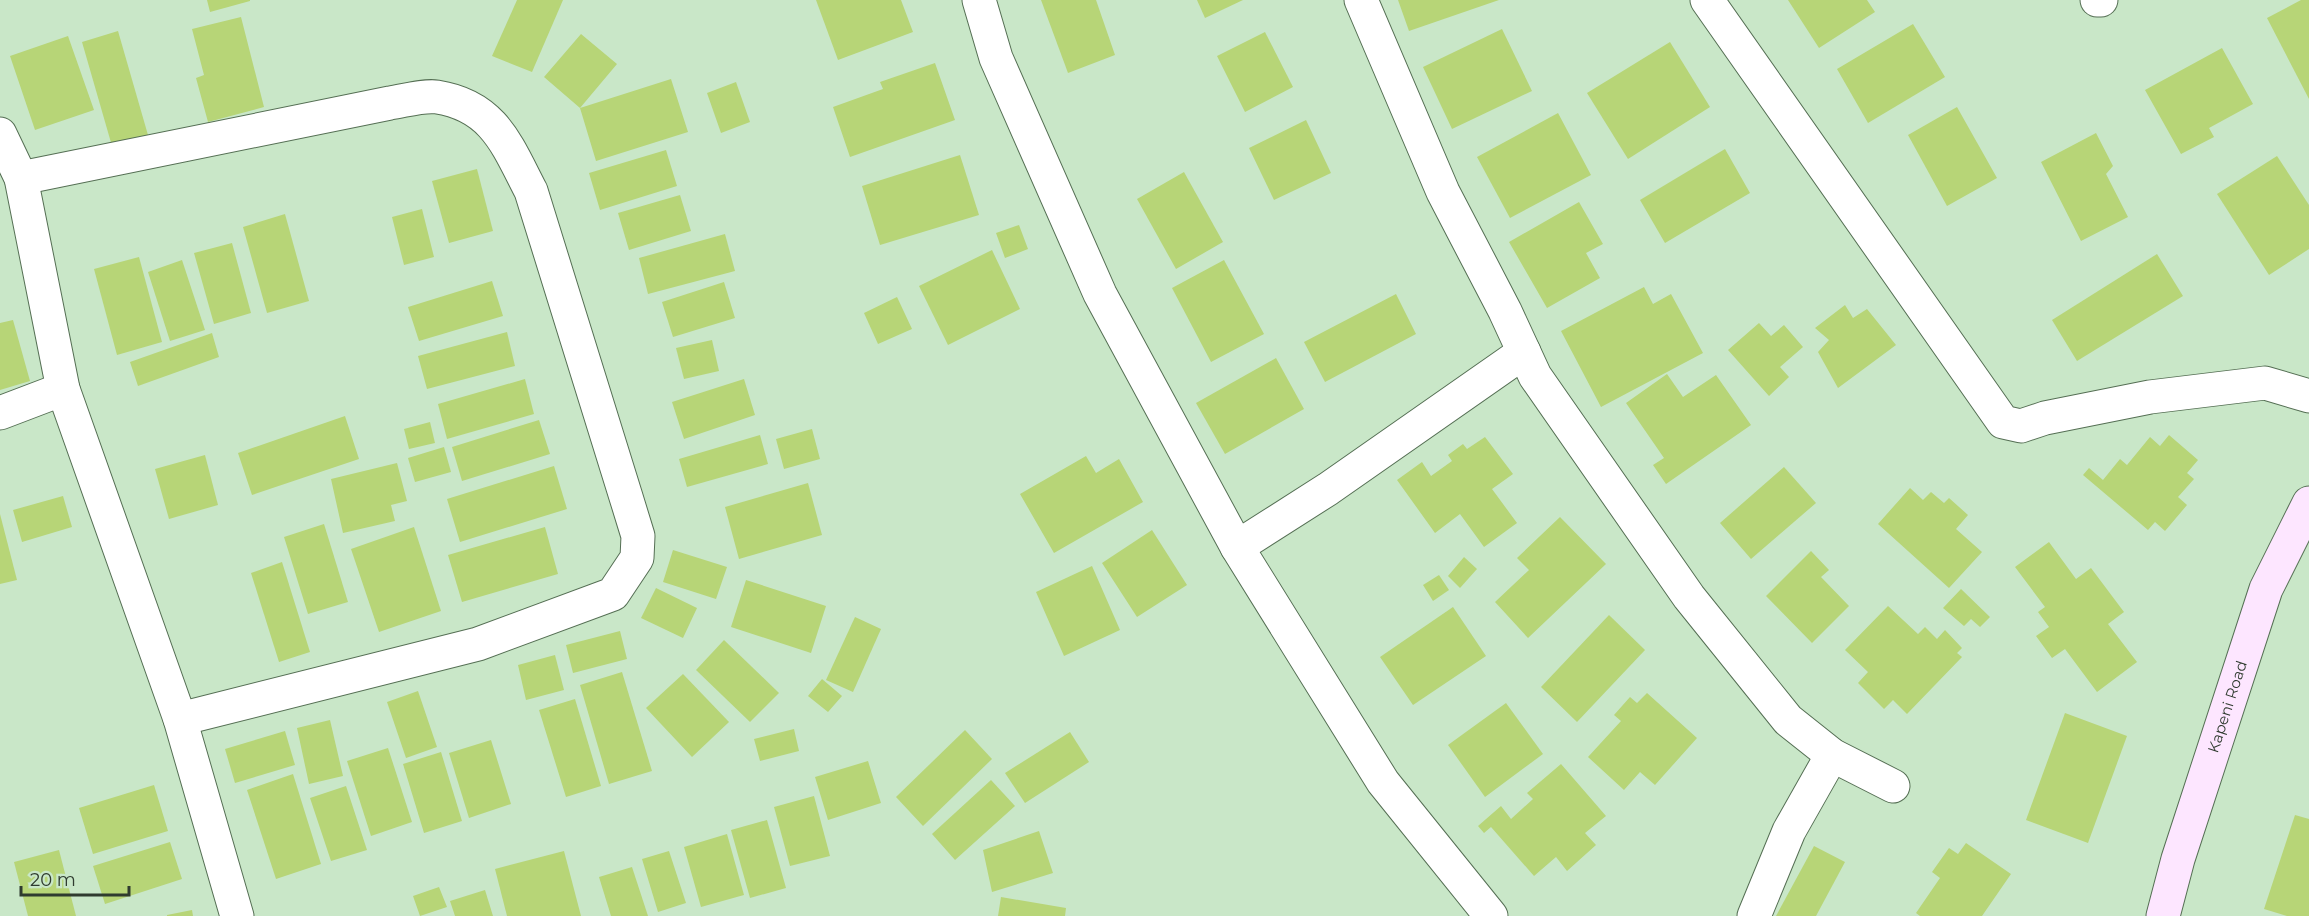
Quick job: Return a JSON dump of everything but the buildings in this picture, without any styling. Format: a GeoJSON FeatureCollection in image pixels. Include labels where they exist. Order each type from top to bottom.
{"type":"FeatureCollection","features":[{"type":"Feature","properties":{"kind":"main road","name":"Kapeni Road"},"geometry":{"type":"LineString","coordinates":[[2163,916],[2178,859],[2266,589],[2309,503]]}},
{"type":"Feature","properties":{"kind":"street"},"geometry":{"type":"LineString","coordinates":[[979,0],[996,58],[1100,294],[1237,547],[1383,782],[1491,916]]}},
{"type":"Feature","properties":{"kind":"street"},"geometry":{"type":"LineString","coordinates":[[1361,0],[1443,192],[1535,376],[1689,597],[1788,720],[1832,755],[1893,786]]}},
{"type":"Feature","properties":{"kind":"street"},"geometry":{"type":"LineString","coordinates":[[1707,0],[2003,423],[2021,426],[2045,418],[2151,397],[2265,383],[2309,396]]}},
{"type":"Feature","properties":{"kind":"street"},"geometry":{"type":"LineString","coordinates":[[21,178],[390,103],[435,97],[486,116],[510,150],[531,191],[638,536],[637,558],[613,594],[478,644],[180,719]]}},
{"type":"Feature","properties":{"kind":"street"},"geometry":{"type":"LineString","coordinates":[[0,134],[21,178],[63,388],[180,719],[237,916]]}},
{"type":"Feature","properties":{"kind":"street"},"geometry":{"type":"LineString","coordinates":[[1237,547],[1329,489],[1524,352]]}},
{"type":"Feature","properties":{"kind":"street"},"geometry":{"type":"LineString","coordinates":[[0,412],[63,388]]}},
{"type":"Feature","properties":{"kind":"street"},"geometry":{"type":"LineString","coordinates":[[1754,916],[1789,831],[1832,755]]}}]}
